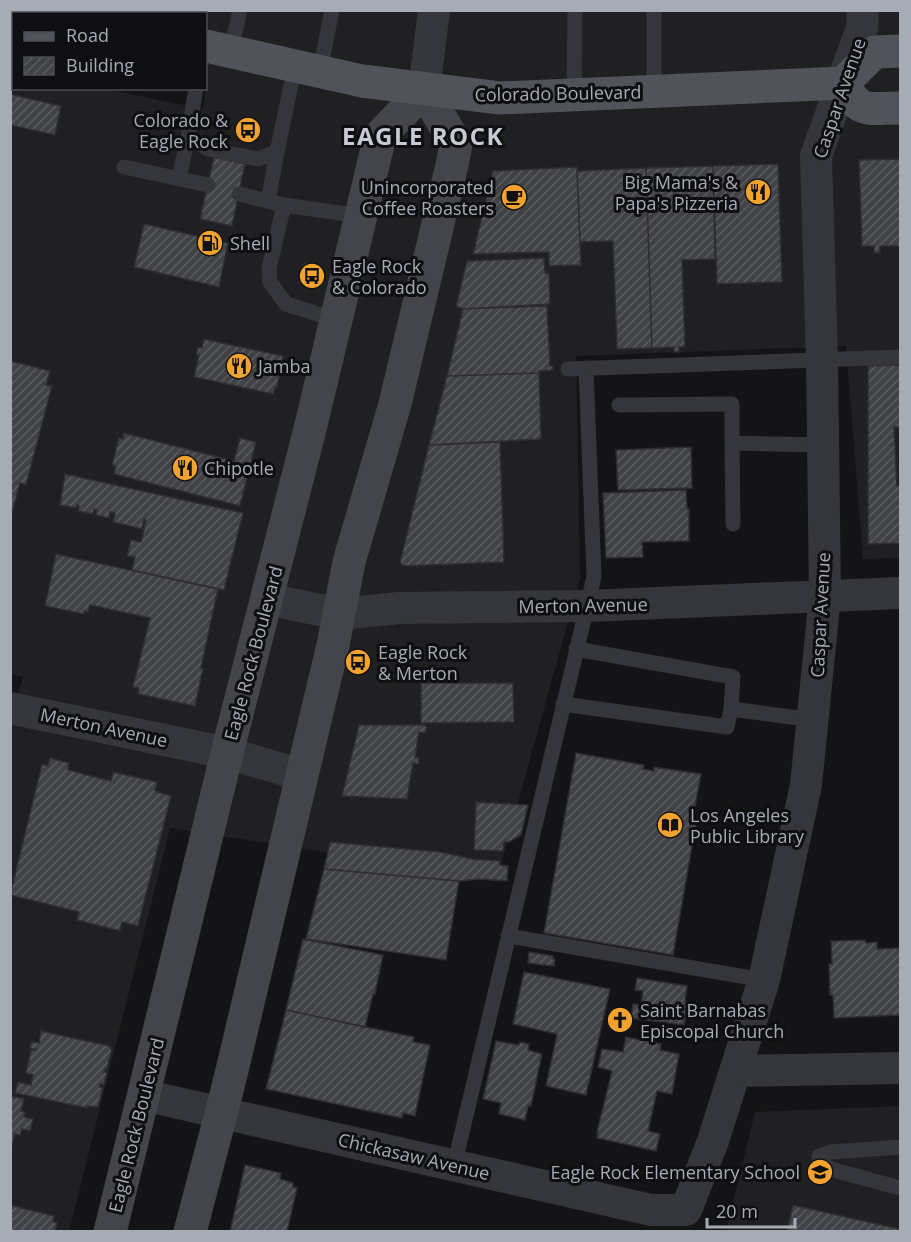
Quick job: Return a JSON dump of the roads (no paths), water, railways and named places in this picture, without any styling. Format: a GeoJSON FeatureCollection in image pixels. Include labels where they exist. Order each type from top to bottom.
{"type":"FeatureCollection","features":[{"type":"Feature","properties":{"kind":"main road","name":"Colorado Boulevard"},"geometry":{"type":"LineString","coordinates":[[218,49],[362,81],[500,98],[843,83]]}},
{"type":"Feature","properties":{"kind":"main road"},"geometry":{"type":"LineString","coordinates":[[900,51],[875,52],[843,83],[851,100],[866,109],[900,108]]}},
{"type":"Feature","properties":{"kind":"main road","name":"Eagle Rock Boulevard"},"geometry":{"type":"LineString","coordinates":[[110,1232],[380,136],[424,90]]}},
{"type":"Feature","properties":{"kind":"main road"},"geometry":{"type":"LineString","coordinates":[[190,1232],[302,775],[349,562],[395,404],[456,144],[424,90]]}},
{"type":"Feature","properties":{"kind":"street"},"geometry":{"type":"LineString","coordinates":[[424,90],[434,10]]}},
{"type":"Feature","properties":{"kind":"street","name":"Caspar Avenue"},"geometry":{"type":"LineString","coordinates":[[686,1210],[713,1141],[764,980],[806,785],[825,596],[822,360],[816,156],[862,28],[863,10]]}},
{"type":"Feature","properties":{"kind":"street","name":"Merton Avenue"},"geometry":{"type":"LineString","coordinates":[[267,600],[339,614],[399,608],[586,606],[900,593]]}},
{"type":"Feature","properties":{"kind":"street","name":"Merton Avenue"},"geometry":{"type":"LineString","coordinates":[[10,708],[227,753],[302,775]]}},
{"type":"Feature","properties":{"kind":"street"},"geometry":{"type":"LineString","coordinates":[[736,1071],[900,1068]]}},
{"type":"Feature","properties":{"kind":"street","name":"Chickasaw Avenue"},"geometry":{"type":"LineString","coordinates":[[143,1095],[651,1210],[686,1210]]}},
{"type":"Feature","properties":{"kind":"lane"},"geometry":{"type":"LineString","coordinates":[[218,49],[240,10]]}},
{"type":"Feature","properties":{"kind":"lane"},"geometry":{"type":"LineString","coordinates":[[268,201],[277,152],[332,10]]}},
{"type":"Feature","properties":{"kind":"lane"},"geometry":{"type":"LineString","coordinates":[[574,94],[575,10]]}},
{"type":"Feature","properties":{"kind":"lane"},"geometry":{"type":"LineString","coordinates":[[654,10],[654,92]]}},
{"type":"Feature","properties":{"kind":"lane"},"geometry":{"type":"LineString","coordinates":[[179,179],[196,90]]}},
{"type":"Feature","properties":{"kind":"lane"},"geometry":{"type":"LineString","coordinates":[[188,137],[208,149],[258,159],[277,152]]}},
{"type":"Feature","properties":{"kind":"lane"},"geometry":{"type":"LineString","coordinates":[[124,167],[208,185]]}},
{"type":"Feature","properties":{"kind":"lane"},"geometry":{"type":"LineString","coordinates":[[239,194],[284,205],[361,216]]}},
{"type":"Feature","properties":{"kind":"lane"},"geometry":{"type":"LineString","coordinates":[[284,205],[269,268],[270,282],[286,304],[336,320]]}},
{"type":"Feature","properties":{"kind":"lane"},"geometry":{"type":"LineString","coordinates":[[568,369],[900,357]]}},
{"type":"Feature","properties":{"kind":"lane"},"geometry":{"type":"LineString","coordinates":[[454,1166],[594,578],[586,368]]}},
{"type":"Feature","properties":{"kind":"lane"},"geometry":{"type":"LineString","coordinates":[[619,405],[732,404],[733,524]]}},
{"type":"Feature","properties":{"kind":"lane"},"geometry":{"type":"LineString","coordinates":[[732,443],[823,445]]}},
{"type":"Feature","properties":{"kind":"lane"},"geometry":{"type":"LineString","coordinates":[[563,704],[727,728],[733,677],[576,649]]}},
{"type":"Feature","properties":{"kind":"lane"},"geometry":{"type":"LineString","coordinates":[[731,709],[813,720]]}},
{"type":"Feature","properties":{"kind":"lane"},"geometry":{"type":"LineString","coordinates":[[508,936],[764,980]]}},
{"type":"Feature","properties":{"kind":"lane"},"geometry":{"type":"LineString","coordinates":[[900,1147],[831,1152],[819,1156],[820,1164],[834,1170],[900,1188]]}},
{"type":"Feature","properties":{"kind":"place","name":"Colorado & Eagle Rock"},"geometry":{"type":"Point","coordinates":[248,130]}},
{"type":"Feature","properties":{"kind":"place","name":"Big Mama's & Papa's Pizzeria"},"geometry":{"type":"Point","coordinates":[758,192]}},
{"type":"Feature","properties":{"kind":"place","name":"Unincorporated Coffee Roasters"},"geometry":{"type":"Point","coordinates":[514,197]}},
{"type":"Feature","properties":{"kind":"place","name":"Shell"},"geometry":{"type":"Point","coordinates":[210,243]}},
{"type":"Feature","properties":{"kind":"place","name":"Eagle Rock & Colorado"},"geometry":{"type":"Point","coordinates":[312,276]}},
{"type":"Feature","properties":{"kind":"place","name":"Jamba"},"geometry":{"type":"Point","coordinates":[239,366]}},
{"type":"Feature","properties":{"kind":"place","name":"Chipotle"},"geometry":{"type":"Point","coordinates":[185,468]}},
{"type":"Feature","properties":{"kind":"place","name":"Eagle Rock & Merton"},"geometry":{"type":"Point","coordinates":[358,662]}},
{"type":"Feature","properties":{"kind":"place","name":"Los Angeles Public Library"},"geometry":{"type":"Point","coordinates":[670,825]}},
{"type":"Feature","properties":{"kind":"place","name":"Saint Barnabas Episcopal Church"},"geometry":{"type":"Point","coordinates":[620,1020]}},
{"type":"Feature","properties":{"kind":"place","name":"Eagle Rock Elementary School"},"geometry":{"type":"Point","coordinates":[820,1172]}},
{"type":"Feature","properties":{"kind":"district","name":"EAGLE ROCK"},"geometry":{"type":"Point","coordinates":[423,135]}}]}
